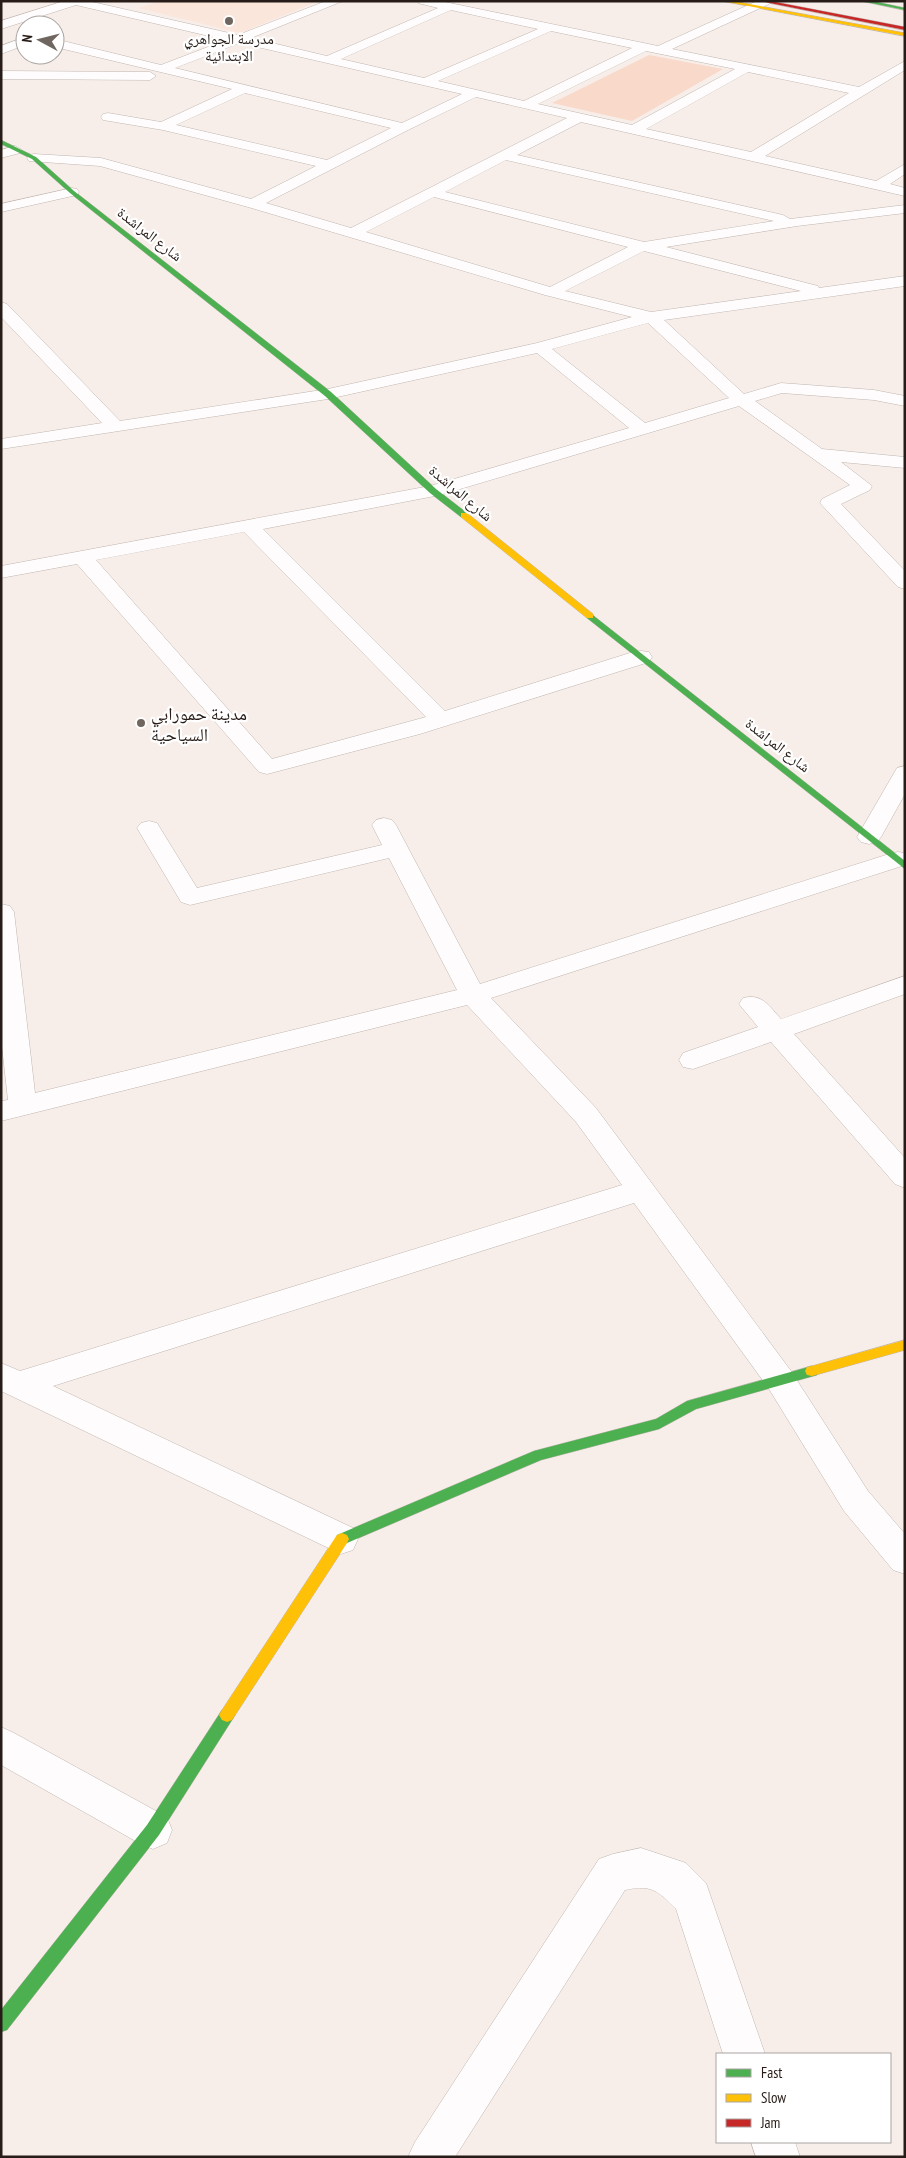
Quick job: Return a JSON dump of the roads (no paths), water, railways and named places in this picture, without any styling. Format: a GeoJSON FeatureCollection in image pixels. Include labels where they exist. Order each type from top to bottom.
{"type":"FeatureCollection","features":[{"type":"Feature","properties":{"kind":"main road"},"geometry":{"type":"LineString","coordinates":[[724,1],[760,3],[905,29]]}},
{"type":"Feature","properties":{"kind":"main road"},"geometry":{"type":"LineString","coordinates":[[822,1],[905,16]]}},
{"type":"Feature","properties":{"kind":"main road"},"geometry":{"type":"LineString","coordinates":[[864,1],[905,9]]}},
{"type":"Feature","properties":{"kind":"main road"},"geometry":{"type":"LineString","coordinates":[[760,3],[905,35]]}},
{"type":"Feature","properties":{"kind":"main road"},"geometry":{"type":"LineString","coordinates":[[825,14],[840,12],[843,8],[840,5]]}},
{"type":"Feature","properties":{"kind":"main road"},"geometry":{"type":"LineString","coordinates":[[874,23],[872,19],[874,18],[892,14]]}},
{"type":"Feature","properties":{"kind":"main road","name":"شارع المراشدة"},"geometry":{"type":"LineString","coordinates":[[1,142],[34,158],[72,192],[328,394],[433,491],[901,862]]}},
{"type":"Feature","properties":{"kind":"main road"},"geometry":{"type":"LineString","coordinates":[[1,2024],[153,1830],[341,1539],[539,1455],[659,1424],[692,1405],[905,1345]]}},
{"type":"Feature","properties":{"kind":"street"},"geometry":{"type":"LineString","coordinates":[[1,25],[73,1],[905,192]]}},
{"type":"Feature","properties":{"kind":"street"},"geometry":{"type":"LineString","coordinates":[[162,69],[337,1]]}},
{"type":"Feature","properties":{"kind":"street"},"geometry":{"type":"LineString","coordinates":[[422,1],[862,92]]}},
{"type":"Feature","properties":{"kind":"street"},"geometry":{"type":"LineString","coordinates":[[660,50],[760,3]]}},
{"type":"Feature","properties":{"kind":"street"},"geometry":{"type":"LineString","coordinates":[[112,10],[130,4]]}},
{"type":"Feature","properties":{"kind":"street"},"geometry":{"type":"LineString","coordinates":[[328,60],[449,7]]}},
{"type":"Feature","properties":{"kind":"street"},"geometry":{"type":"LineString","coordinates":[[425,82],[549,28]]}},
{"type":"Feature","properties":{"kind":"street"},"geometry":{"type":"LineString","coordinates":[[1,30],[15,34]]}},
{"type":"Feature","properties":{"kind":"street"},"geometry":{"type":"LineString","coordinates":[[1,50],[15,45]]}},
{"type":"Feature","properties":{"kind":"street"},"geometry":{"type":"LineString","coordinates":[[65,45],[403,127]]}},
{"type":"Feature","properties":{"kind":"street"},"geometry":{"type":"LineString","coordinates":[[525,105],[644,47]]}},
{"type":"Feature","properties":{"kind":"street"},"geometry":{"type":"LineString","coordinates":[[753,157],[905,66]]}},
{"type":"Feature","properties":{"kind":"street"},"geometry":{"type":"LineString","coordinates":[[634,130],[747,68]]}},
{"type":"Feature","properties":{"kind":"street"},"geometry":{"type":"LineString","coordinates":[[1,75],[96,77],[185,75]]}},
{"type":"Feature","properties":{"kind":"street"},"geometry":{"type":"LineString","coordinates":[[890,75],[905,78]]}},
{"type":"Feature","properties":{"kind":"street"},"geometry":{"type":"LineString","coordinates":[[163,126],[243,88]]}},
{"type":"Feature","properties":{"kind":"street"},"geometry":{"type":"LineString","coordinates":[[253,204],[403,127],[475,93]]}},
{"type":"Feature","properties":{"kind":"street"},"geometry":{"type":"LineString","coordinates":[[108,117],[163,126],[329,165]]}},
{"type":"Feature","properties":{"kind":"street"},"geometry":{"type":"LineString","coordinates":[[353,233],[580,118]]}},
{"type":"Feature","properties":{"kind":"street"},"geometry":{"type":"LineString","coordinates":[[1,154],[15,150]]}},
{"type":"Feature","properties":{"kind":"street"},"geometry":{"type":"LineString","coordinates":[[504,156],[796,222]]}},
{"type":"Feature","properties":{"kind":"street"},"geometry":{"type":"LineString","coordinates":[[34,158],[102,162],[253,204],[551,292],[650,317],[740,399],[863,486],[829,503],[905,583]]}},
{"type":"Feature","properties":{"kind":"street"},"geometry":{"type":"LineString","coordinates":[[878,186],[905,168]]}},
{"type":"Feature","properties":{"kind":"street"},"geometry":{"type":"LineString","coordinates":[[1,208],[72,192]]}},
{"type":"Feature","properties":{"kind":"street"},"geometry":{"type":"LineString","coordinates":[[433,193],[640,247],[824,292]]}},
{"type":"Feature","properties":{"kind":"street"},"geometry":{"type":"LineString","coordinates":[[551,292],[640,247],[796,222],[905,209]]}},
{"type":"Feature","properties":{"kind":"street"},"geometry":{"type":"LineString","coordinates":[[1,444],[328,394],[540,347],[650,317],[905,281]]}},
{"type":"Feature","properties":{"kind":"street"},"geometry":{"type":"LineString","coordinates":[[1,307],[115,426]]}},
{"type":"Feature","properties":{"kind":"street"},"geometry":{"type":"LineString","coordinates":[[540,347],[642,430]]}},
{"type":"Feature","properties":{"kind":"street"},"geometry":{"type":"LineString","coordinates":[[1,572],[433,491],[781,388],[874,395],[905,400]]}},
{"type":"Feature","properties":{"kind":"street"},"geometry":{"type":"LineString","coordinates":[[819,454],[905,463]]}},
{"type":"Feature","properties":{"kind":"street"},"geometry":{"type":"LineString","coordinates":[[249,526],[441,720]]}},
{"type":"Feature","properties":{"kind":"street"},"geometry":{"type":"LineString","coordinates":[[82,557],[267,767],[441,720],[641,657]]}},
{"type":"Feature","properties":{"kind":"street"},"geometry":{"type":"LineString","coordinates":[[869,837],[905,773]]}},
{"type":"Feature","properties":{"kind":"street"},"geometry":{"type":"LineString","coordinates":[[384,825],[473,996],[586,1115],[780,1380],[856,1501],[905,1559]]}},
{"type":"Feature","properties":{"kind":"street"},"geometry":{"type":"LineString","coordinates":[[149,828],[190,897],[396,849]]}},
{"type":"Feature","properties":{"kind":"street"},"geometry":{"type":"LineString","coordinates":[[1,912],[12,1108],[473,996],[901,862]]}},
{"type":"Feature","properties":{"kind":"street"},"geometry":{"type":"LineString","coordinates":[[693,1060],[905,985]]}},
{"type":"Feature","properties":{"kind":"street"},"geometry":{"type":"LineString","coordinates":[[752,1004],[905,1177]]}},
{"type":"Feature","properties":{"kind":"street"},"geometry":{"type":"LineString","coordinates":[[10,1380],[641,1190]]}},
{"type":"Feature","properties":{"kind":"street"},"geometry":{"type":"LineString","coordinates":[[10,1380],[341,1539]]}},
{"type":"Feature","properties":{"kind":"street"},"geometry":{"type":"LineString","coordinates":[[1,1745],[153,1830]]}},
{"type":"Feature","properties":{"kind":"street"},"geometry":{"type":"LineString","coordinates":[[430,2157],[613,1872],[641,1867],[672,1877],[692,1896],[744,2053]]}},
{"type":"Feature","properties":{"kind":"street"},"geometry":{"type":"LineString","coordinates":[[773,2143],[778,2157]]}},
{"type":"Feature","properties":{"kind":"place","name":"مدرسة الجواهري الابتدائية"},"geometry":{"type":"Point","coordinates":[229,21]}},
{"type":"Feature","properties":{"kind":"place","name":"مدينة حمورابي السياحية"},"geometry":{"type":"Point","coordinates":[141,723]}}]}
